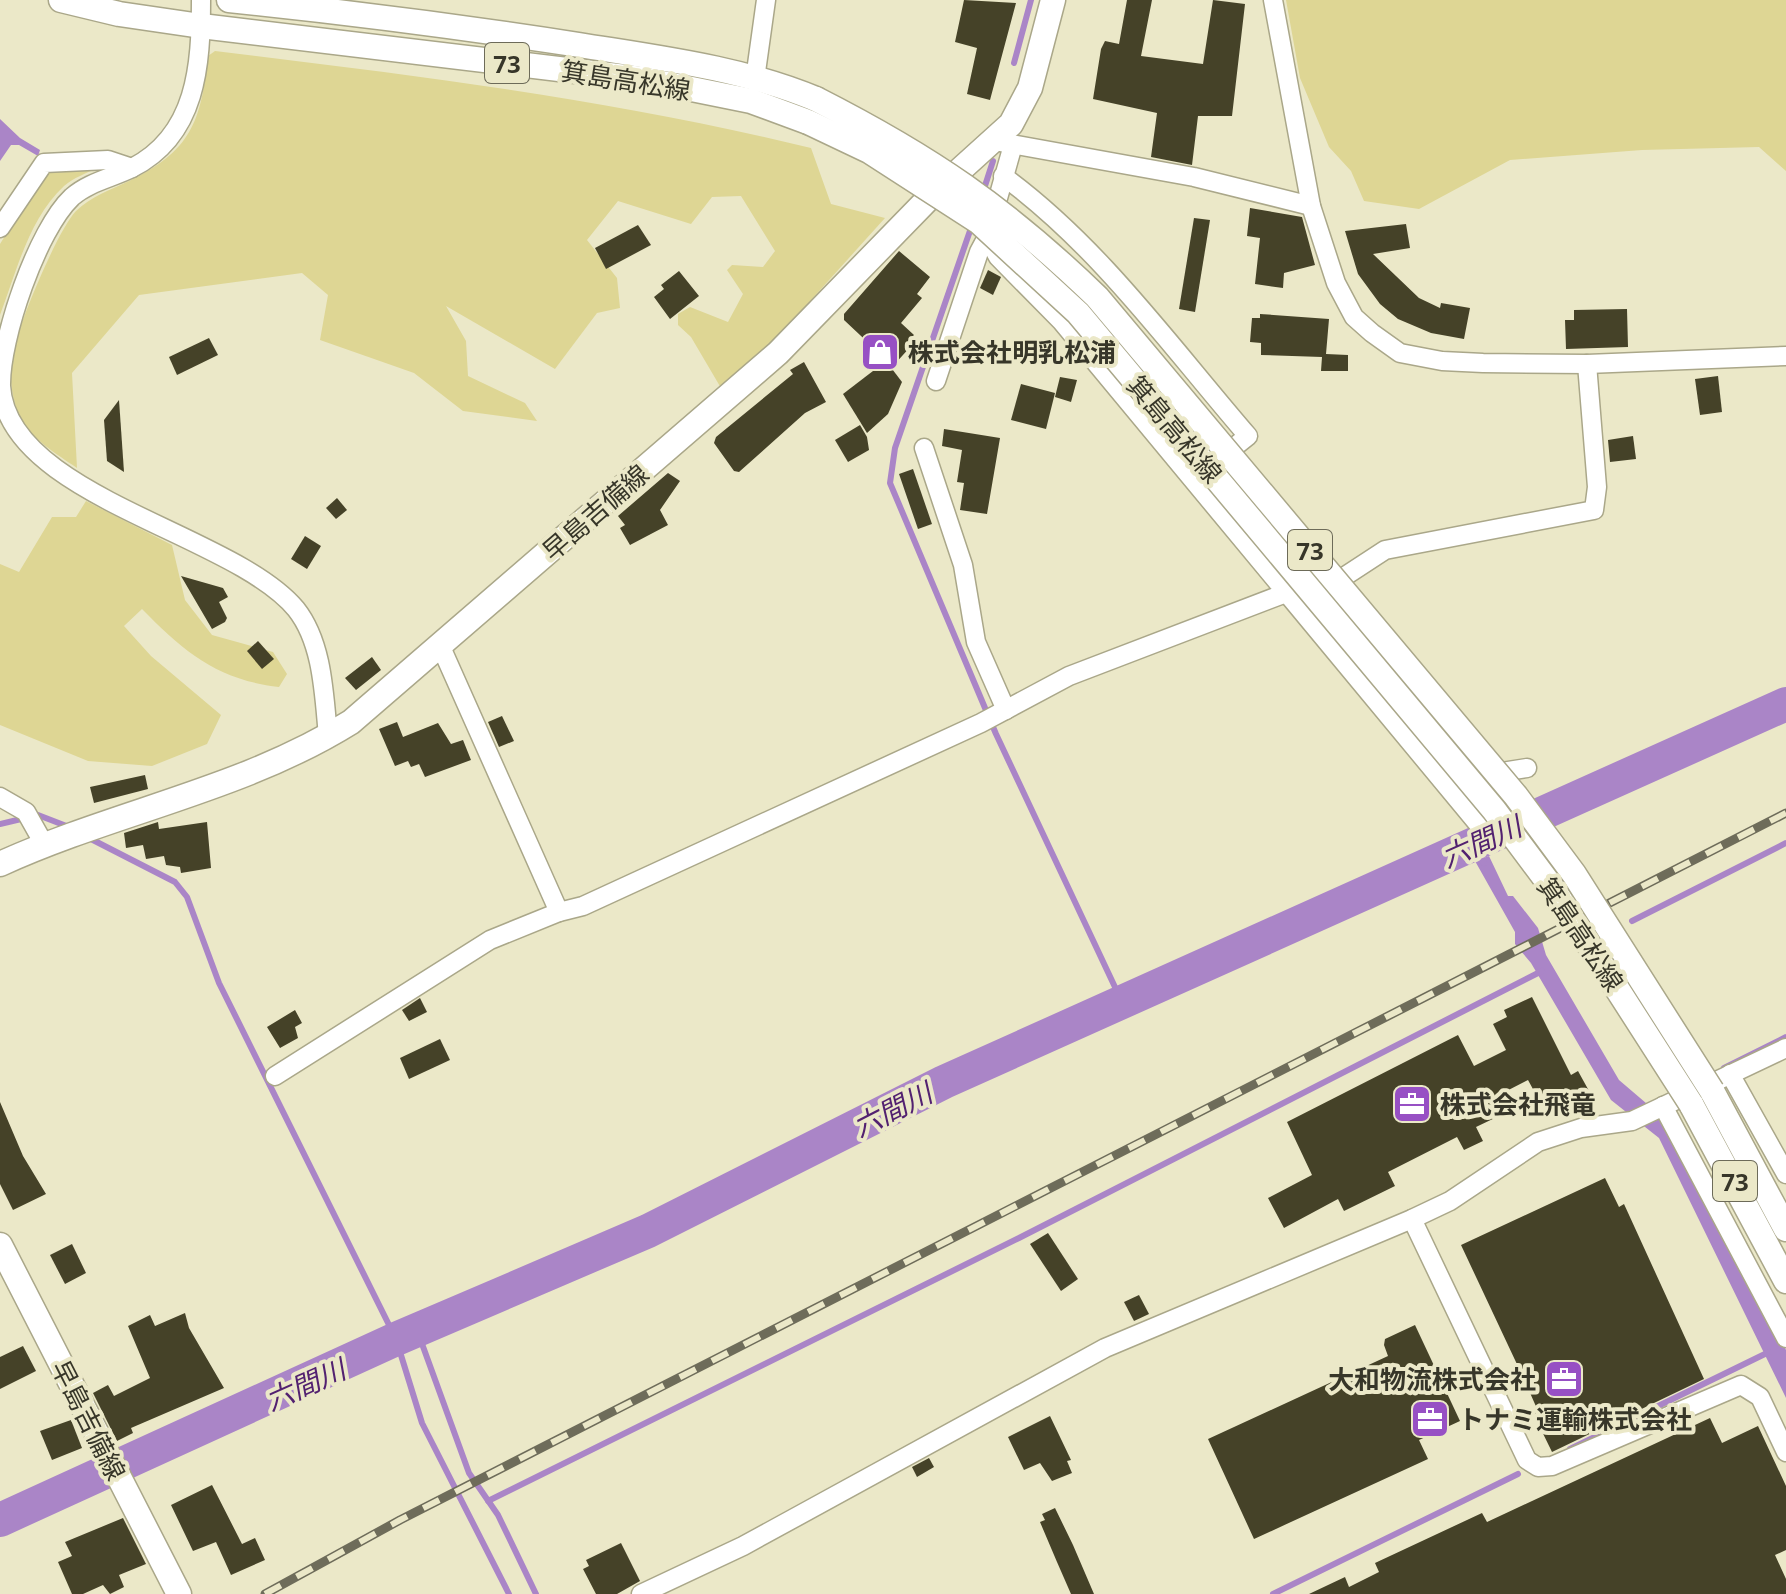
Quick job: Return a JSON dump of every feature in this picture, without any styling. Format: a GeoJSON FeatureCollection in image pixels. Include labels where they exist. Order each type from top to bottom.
{"type":"FeatureCollection","features":[{"type":"Feature","properties":{"kind":"main road","name":"箕島高松線"},"geometry":{"type":"LineString","coordinates":[[61,0],[119,14],[201,26],[642,79],[812,111],[932,162],[989,200],[1041,243],[1097,297],[1516,796],[1574,874],[1712,1091],[1786,1229]]}},
{"type":"Feature","properties":{"kind":"main road","name":"箕島高松線"},"geometry":{"type":"LineString","coordinates":[[229,0],[498,33],[649,56],[755,79],[812,111],[979,222],[1078,313],[1494,810],[1553,889],[1691,1104],[1786,1281]]}},
{"type":"Feature","properties":{"kind":"main road","name":"早島吉備線"},"geometry":{"type":"LineString","coordinates":[[0,864],[54,840],[278,764],[351,722],[778,353],[928,199],[1003,143],[1022,109],[1053,0]]}},
{"type":"Feature","properties":{"kind":"main road","name":"早島吉備線"},"geometry":{"type":"LineString","coordinates":[[0,1245],[179,1594]]}},
{"type":"Feature","properties":{"kind":"street"},"geometry":{"type":"LineString","coordinates":[[201,0],[195,84],[187,112],[175,133],[157,152],[132,168],[95,183],[72,197],[43,239],[11,318],[1,355],[1,390],[8,413],[27,445],[68,477],[241,569],[273,588],[296,609],[316,650],[328,736]]}},
{"type":"Feature","properties":{"kind":"street"},"geometry":{"type":"LineString","coordinates":[[755,79],[766,0]]}},
{"type":"Feature","properties":{"kind":"street"},"geometry":{"type":"LineString","coordinates":[[1273,0],[1311,206],[1336,283],[1354,317],[1400,353],[1442,361],[1587,364],[1786,356]]}},
{"type":"Feature","properties":{"kind":"street"},"geometry":{"type":"LineString","coordinates":[[936,381],[979,252],[987,237],[1003,176],[1003,143],[1194,177],[1311,206]]}},
{"type":"Feature","properties":{"kind":"street"},"geometry":{"type":"LineString","coordinates":[[0,228],[44,163],[108,160],[132,168]]}},
{"type":"Feature","properties":{"kind":"street"},"geometry":{"type":"LineString","coordinates":[[1003,176],[1047,208],[1091,253],[1248,436],[1192,480]]}},
{"type":"Feature","properties":{"kind":"street"},"geometry":{"type":"LineString","coordinates":[[987,237],[998,257],[1062,322],[1478,824]]}},
{"type":"Feature","properties":{"kind":"street"},"geometry":{"type":"LineString","coordinates":[[275,1076],[490,940],[559,912],[583,906],[994,717],[1069,676],[1286,593],[1333,584],[1385,550],[1594,510],[1597,487],[1587,364]]}},
{"type":"Feature","properties":{"kind":"street"},"geometry":{"type":"LineString","coordinates":[[924,448],[963,565],[976,642],[994,717]]}},
{"type":"Feature","properties":{"kind":"street"},"geometry":{"type":"LineString","coordinates":[[441,647],[559,912]]}},
{"type":"Feature","properties":{"kind":"street"},"geometry":{"type":"LineString","coordinates":[[1443,781],[1527,768]]}},
{"type":"Feature","properties":{"kind":"street"},"geometry":{"type":"LineString","coordinates":[[0,797],[29,817],[54,840]]}},
{"type":"Feature","properties":{"kind":"street"},"geometry":{"type":"LineString","coordinates":[[641,1594],[743,1546],[1105,1348],[1450,1201],[1538,1142],[1581,1128],[1632,1121],[1786,1048]]}},
{"type":"Feature","properties":{"kind":"street"},"geometry":{"type":"LineString","coordinates":[[1730,1074],[1786,1174]]}},
{"type":"Feature","properties":{"kind":"street"},"geometry":{"type":"LineString","coordinates":[[1659,1108],[1786,1338]]}},
{"type":"Feature","properties":{"kind":"street"},"geometry":{"type":"LineString","coordinates":[[1412,1219],[1527,1460],[1538,1467],[1552,1466],[1741,1385],[1760,1397],[1786,1452]]}},
{"type":"Feature","properties":{"kind":"shaded area"},"geometry":{"type":"Polygon","coordinates":[[[1286,0],[1786,0],[1786,171],[1759,147],[1642,150],[1510,160],[1419,209],[1364,201],[1351,171],[1329,147],[1300,78],[1286,0]]]}},
{"type":"Feature","properties":{"kind":"shaded area"},"geometry":{"type":"Polygon","coordinates":[[[215,51],[589,103],[811,148],[831,204],[885,218],[766,350],[721,388],[691,337],[678,325],[678,314],[690,307],[728,322],[743,294],[727,270],[732,265],[763,267],[775,251],[741,196],[712,197],[691,224],[618,201],[587,240],[617,278],[620,308],[597,313],[555,369],[446,306],[466,341],[468,376],[525,403],[537,421],[463,411],[414,373],[320,340],[328,295],[302,273],[139,295],[72,373],[77,468],[36,438],[19,415],[11,377],[15,342],[39,280],[68,221],[88,201],[150,170],[179,146],[196,117],[208,56],[215,51]]]}},
{"type":"Feature","properties":{"kind":"shaded area"},"geometry":{"type":"Polygon","coordinates":[[[0,119],[20,138],[40,150],[38,156],[19,145],[11,145],[0,161],[0,119]]]}},
{"type":"Feature","properties":{"kind":"shaded area"},"geometry":{"type":"Polygon","coordinates":[[[97,168],[64,186],[41,214],[25,247],[0,315],[0,244],[44,173],[97,168]]]}},
{"type":"Feature","properties":{"kind":"shaded area"},"geometry":{"type":"Polygon","coordinates":[[[86,501],[172,545],[185,600],[212,635],[273,652],[287,674],[279,687],[220,671],[188,651],[142,609],[124,626],[151,656],[221,715],[207,744],[152,766],[88,761],[0,725],[0,564],[19,572],[52,517],[76,517],[86,501]]]}},
{"type":"Feature","properties":{"kind":"shaded area"},"geometry":{"type":"Polygon","coordinates":[[[1489,856],[1508,896],[1513,896],[1538,928],[1546,955],[1619,1080],[1660,1115],[1786,1350],[1786,1398],[1659,1138],[1611,1100],[1531,963],[1515,944],[1515,932],[1475,861],[1489,856]]]}},
{"type":"Feature","properties":{"kind":"building"},"geometry":{"type":"Polygon","coordinates":[[[964,0],[1016,3],[990,100],[967,94],[977,48],[955,42],[964,0]]]}},
{"type":"Feature","properties":{"kind":"building"},"geometry":{"type":"Polygon","coordinates":[[[1127,0],[1152,0],[1141,56],[1203,64],[1213,0],[1245,4],[1232,116],[1198,116],[1192,165],[1151,157],[1157,113],[1093,99],[1101,49],[1105,41],[1119,44],[1127,0]]]}},
{"type":"Feature","properties":{"kind":"building"},"geometry":{"type":"Polygon","coordinates":[[[1250,208],[1302,217],[1315,265],[1284,273],[1283,288],[1255,284],[1260,238],[1247,236],[1250,208]]]}},
{"type":"Feature","properties":{"kind":"building"},"geometry":{"type":"Polygon","coordinates":[[[1194,218],[1210,220],[1195,312],[1179,309],[1194,218]]]}},
{"type":"Feature","properties":{"kind":"building"},"geometry":{"type":"Polygon","coordinates":[[[1406,224],[1410,248],[1373,254],[1419,298],[1440,308],[1441,303],[1470,308],[1464,339],[1431,333],[1398,319],[1380,304],[1358,274],[1345,231],[1406,224]]]}},
{"type":"Feature","properties":{"kind":"building"},"geometry":{"type":"Polygon","coordinates":[[[638,225],[651,245],[606,269],[595,248],[638,225]]]}},
{"type":"Feature","properties":{"kind":"building"},"geometry":{"type":"Polygon","coordinates":[[[899,251],[930,277],[917,294],[922,298],[901,323],[914,335],[908,341],[912,345],[893,366],[844,320],[844,314],[899,251]]]}},
{"type":"Feature","properties":{"kind":"building"},"geometry":{"type":"Polygon","coordinates":[[[988,270],[1001,277],[993,295],[980,288],[988,270]]]}},
{"type":"Feature","properties":{"kind":"building"},"geometry":{"type":"Polygon","coordinates":[[[679,271],[699,296],[670,319],[654,297],[664,289],[661,285],[679,271]]]}},
{"type":"Feature","properties":{"kind":"building"},"geometry":{"type":"Polygon","coordinates":[[[1627,309],[1628,347],[1566,349],[1565,320],[1574,320],[1574,310],[1627,309]]]}},
{"type":"Feature","properties":{"kind":"building"},"geometry":{"type":"Polygon","coordinates":[[[1260,314],[1329,319],[1326,354],[1348,355],[1348,371],[1321,371],[1322,357],[1261,355],[1261,343],[1250,342],[1252,318],[1260,318],[1260,314]]]}},
{"type":"Feature","properties":{"kind":"building"},"geometry":{"type":"Polygon","coordinates":[[[209,338],[218,355],[177,375],[169,357],[209,338]]]}},
{"type":"Feature","properties":{"kind":"building"},"geometry":{"type":"Polygon","coordinates":[[[886,361],[902,382],[888,414],[867,433],[843,394],[886,361]]]}},
{"type":"Feature","properties":{"kind":"building"},"geometry":{"type":"Polygon","coordinates":[[[804,362],[826,402],[805,413],[739,472],[734,471],[714,443],[716,437],[793,374],[790,370],[804,362]]]}},
{"type":"Feature","properties":{"kind":"building"},"geometry":{"type":"Polygon","coordinates":[[[1718,376],[1722,412],[1700,415],[1695,379],[1718,376]]]}},
{"type":"Feature","properties":{"kind":"building"},"geometry":{"type":"Polygon","coordinates":[[[1060,377],[1077,380],[1071,402],[1055,397],[1060,377]]]}},
{"type":"Feature","properties":{"kind":"building"},"geometry":{"type":"Polygon","coordinates":[[[1021,384],[1055,393],[1046,429],[1011,420],[1021,384]]]}},
{"type":"Feature","properties":{"kind":"building"},"geometry":{"type":"Polygon","coordinates":[[[119,400],[124,472],[107,461],[104,420],[119,400]]]}},
{"type":"Feature","properties":{"kind":"building"},"geometry":{"type":"Polygon","coordinates":[[[860,425],[867,437],[869,450],[848,462],[835,440],[860,425]]]}},
{"type":"Feature","properties":{"kind":"building"},"geometry":{"type":"Polygon","coordinates":[[[944,429],[1000,438],[987,514],[960,510],[964,483],[957,482],[962,450],[942,446],[944,429]]]}},
{"type":"Feature","properties":{"kind":"building"},"geometry":{"type":"Polygon","coordinates":[[[1633,436],[1636,459],[1610,462],[1608,440],[1633,436]]]}},
{"type":"Feature","properties":{"kind":"building"},"geometry":{"type":"Polygon","coordinates":[[[913,469],[932,524],[918,529],[899,474],[913,469]]]}},
{"type":"Feature","properties":{"kind":"building"},"geometry":{"type":"Polygon","coordinates":[[[668,473],[680,481],[660,510],[668,525],[630,545],[620,528],[625,525],[618,516],[668,473]]]}},
{"type":"Feature","properties":{"kind":"building"},"geometry":{"type":"Polygon","coordinates":[[[337,498],[347,510],[336,519],[326,508],[337,498]]]}},
{"type":"Feature","properties":{"kind":"building"},"geometry":{"type":"Polygon","coordinates":[[[305,536],[321,546],[307,569],[291,559],[305,536]]]}},
{"type":"Feature","properties":{"kind":"building"},"geometry":{"type":"Polygon","coordinates":[[[181,576],[223,588],[228,597],[219,602],[227,618],[225,622],[212,629],[181,576]]]}},
{"type":"Feature","properties":{"kind":"building"},"geometry":{"type":"Polygon","coordinates":[[[258,641],[274,659],[262,669],[247,651],[258,641]]]}},
{"type":"Feature","properties":{"kind":"building"},"geometry":{"type":"Polygon","coordinates":[[[372,657],[381,670],[356,690],[345,678],[372,657]]]}},
{"type":"Feature","properties":{"kind":"building"},"geometry":{"type":"Polygon","coordinates":[[[502,716],[514,741],[499,747],[488,722],[502,716]]]}},
{"type":"Feature","properties":{"kind":"building"},"geometry":{"type":"Polygon","coordinates":[[[397,722],[403,737],[438,723],[451,744],[463,740],[471,760],[425,777],[419,764],[411,767],[408,761],[395,766],[379,729],[397,722]]]}},
{"type":"Feature","properties":{"kind":"building"},"geometry":{"type":"Polygon","coordinates":[[[145,775],[148,789],[94,803],[90,787],[145,775]]]}},
{"type":"Feature","properties":{"kind":"building"},"geometry":{"type":"Polygon","coordinates":[[[158,822],[159,829],[207,822],[211,868],[181,873],[180,867],[166,865],[164,856],[146,859],[143,845],[126,848],[124,833],[158,822]]]}},
{"type":"Feature","properties":{"kind":"building"},"geometry":{"type":"Polygon","coordinates":[[[1532,997],[1571,1075],[1578,1071],[1594,1100],[1567,1115],[1565,1112],[1554,1118],[1540,1088],[1534,1091],[1528,1080],[1491,1099],[1499,1116],[1476,1127],[1483,1141],[1464,1150],[1457,1137],[1388,1172],[1395,1186],[1344,1211],[1338,1199],[1284,1228],[1268,1198],[1312,1175],[1287,1122],[1458,1035],[1474,1066],[1506,1050],[1493,1024],[1507,1017],[1504,1010],[1532,997]]]}},
{"type":"Feature","properties":{"kind":"building"},"geometry":{"type":"Polygon","coordinates":[[[420,998],[427,1012],[409,1021],[402,1010],[420,998]]]}},
{"type":"Feature","properties":{"kind":"building"},"geometry":{"type":"Polygon","coordinates":[[[295,1010],[302,1023],[295,1027],[298,1038],[280,1048],[267,1027],[295,1010]]]}},
{"type":"Feature","properties":{"kind":"building"},"geometry":{"type":"Polygon","coordinates":[[[440,1039],[450,1060],[409,1079],[400,1058],[440,1039]]]}},
{"type":"Feature","properties":{"kind":"building"},"geometry":{"type":"Polygon","coordinates":[[[0,1102],[23,1156],[46,1194],[13,1210],[0,1184],[0,1102]]]}},
{"type":"Feature","properties":{"kind":"building"},"geometry":{"type":"Polygon","coordinates":[[[1605,1178],[1619,1207],[1624,1204],[1704,1379],[1552,1452],[1533,1413],[1538,1411],[1461,1245],[1605,1178]]]}},
{"type":"Feature","properties":{"kind":"building"},"geometry":{"type":"Polygon","coordinates":[[[1048,1233],[1078,1279],[1061,1291],[1030,1244],[1048,1233]]]}},
{"type":"Feature","properties":{"kind":"building"},"geometry":{"type":"Polygon","coordinates":[[[72,1244],[86,1273],[65,1284],[50,1255],[72,1244]]]}},
{"type":"Feature","properties":{"kind":"building"},"geometry":{"type":"Polygon","coordinates":[[[1139,1295],[1149,1314],[1134,1321],[1124,1302],[1139,1295]]]}},
{"type":"Feature","properties":{"kind":"building"},"geometry":{"type":"Polygon","coordinates":[[[185,1313],[189,1328],[224,1388],[131,1428],[133,1433],[117,1441],[93,1393],[108,1385],[114,1396],[150,1378],[128,1326],[150,1315],[155,1326],[185,1313]]]}},
{"type":"Feature","properties":{"kind":"building"},"geometry":{"type":"Polygon","coordinates":[[[1415,1325],[1460,1421],[1419,1440],[1428,1459],[1254,1539],[1208,1439],[1388,1356],[1385,1339],[1415,1325]]]}},
{"type":"Feature","properties":{"kind":"building"},"geometry":{"type":"Polygon","coordinates":[[[23,1346],[36,1371],[0,1389],[0,1357],[23,1346]]]}},
{"type":"Feature","properties":{"kind":"building"},"geometry":{"type":"Polygon","coordinates":[[[1050,1416],[1071,1460],[1067,1461],[1072,1473],[1052,1481],[1040,1463],[1024,1470],[1008,1437],[1050,1416]]]}},
{"type":"Feature","properties":{"kind":"building"},"geometry":{"type":"Polygon","coordinates":[[[1710,1418],[1722,1443],[1758,1426],[1786,1486],[1786,1550],[1775,1555],[1786,1579],[1786,1594],[1309,1594],[1345,1577],[1349,1587],[1379,1572],[1375,1563],[1482,1513],[1487,1522],[1710,1418]]]}},
{"type":"Feature","properties":{"kind":"building"},"geometry":{"type":"Polygon","coordinates":[[[71,1420],[82,1448],[52,1460],[40,1431],[71,1420]]]}},
{"type":"Feature","properties":{"kind":"building"},"geometry":{"type":"Polygon","coordinates":[[[929,1458],[934,1467],[917,1477],[912,1467],[929,1458]]]}},
{"type":"Feature","properties":{"kind":"building"},"geometry":{"type":"Polygon","coordinates":[[[212,1485],[242,1544],[255,1538],[265,1560],[231,1575],[216,1542],[193,1551],[171,1505],[212,1485]]]}},
{"type":"Feature","properties":{"kind":"building"},"geometry":{"type":"Polygon","coordinates":[[[1055,1508],[1094,1594],[1071,1594],[1040,1522],[1045,1520],[1042,1514],[1055,1508]]]}},
{"type":"Feature","properties":{"kind":"building"},"geometry":{"type":"Polygon","coordinates":[[[123,1518],[146,1564],[119,1575],[124,1587],[110,1594],[103,1585],[83,1594],[72,1594],[58,1562],[72,1556],[65,1542],[123,1518]]]}},
{"type":"Feature","properties":{"kind":"building"},"geometry":{"type":"Polygon","coordinates":[[[621,1543],[640,1581],[617,1594],[596,1594],[583,1569],[589,1566],[586,1560],[621,1543]]]}},
{"type":"Feature","properties":{"kind":"waterway"},"geometry":{"type":"LineString","coordinates":[[1014,63],[1031,0]]}},
{"type":"Feature","properties":{"kind":"waterway"},"geometry":{"type":"LineString","coordinates":[[983,192],[993,161]]}},
{"type":"Feature","properties":{"kind":"waterway"},"geometry":{"type":"LineString","coordinates":[[972,225],[895,448],[890,483],[996,734],[1122,1002]]}},
{"type":"Feature","properties":{"kind":"waterway","name":"六間川"},"geometry":{"type":"LineString","coordinates":[[0,1520],[396,1339],[648,1231],[944,1082],[1786,704]]}},
{"type":"Feature","properties":{"kind":"waterway"},"geometry":{"type":"LineString","coordinates":[[0,824],[38,815],[69,827]]}},
{"type":"Feature","properties":{"kind":"waterway"},"geometry":{"type":"LineString","coordinates":[[89,838],[175,882],[187,897],[219,983],[396,1339],[422,1423],[509,1594]]}},
{"type":"Feature","properties":{"kind":"waterway"},"geometry":{"type":"LineString","coordinates":[[1632,921],[1786,843]]}},
{"type":"Feature","properties":{"kind":"waterway"},"geometry":{"type":"LineString","coordinates":[[1474,844],[1484,863]]}},
{"type":"Feature","properties":{"kind":"waterway"},"geometry":{"type":"LineString","coordinates":[[488,1501],[1019,1238],[1542,971]]}},
{"type":"Feature","properties":{"kind":"waterway"},"geometry":{"type":"LineString","coordinates":[[1724,1068],[1786,1037]]}},
{"type":"Feature","properties":{"kind":"waterway"},"geometry":{"type":"LineString","coordinates":[[417,1330],[469,1473],[498,1515],[536,1594]]}},
{"type":"Feature","properties":{"kind":"waterway"},"geometry":{"type":"LineString","coordinates":[[1570,1449],[1769,1352]]}},
{"type":"Feature","properties":{"kind":"waterway"},"geometry":{"type":"LineString","coordinates":[[1273,1594],[1518,1474]]}},
{"type":"Feature","properties":{"kind":"railway"},"geometry":{"type":"LineString","coordinates":[[265,1594],[400,1520],[1786,813]]}},
{"type":"Feature","properties":{"kind":"place","name":"株式会社明乳松浦"},"geometry":{"type":"Point","coordinates":[880,352]}},
{"type":"Feature","properties":{"kind":"place","name":"株式会社飛竜"},"geometry":{"type":"Point","coordinates":[1412,1104]}},
{"type":"Feature","properties":{"kind":"place","name":"大和物流株式会社"},"geometry":{"type":"Point","coordinates":[1564,1379]}},
{"type":"Feature","properties":{"kind":"place","name":"トナミ運輸株式会社"},"geometry":{"type":"Point","coordinates":[1430,1419]}}]}
